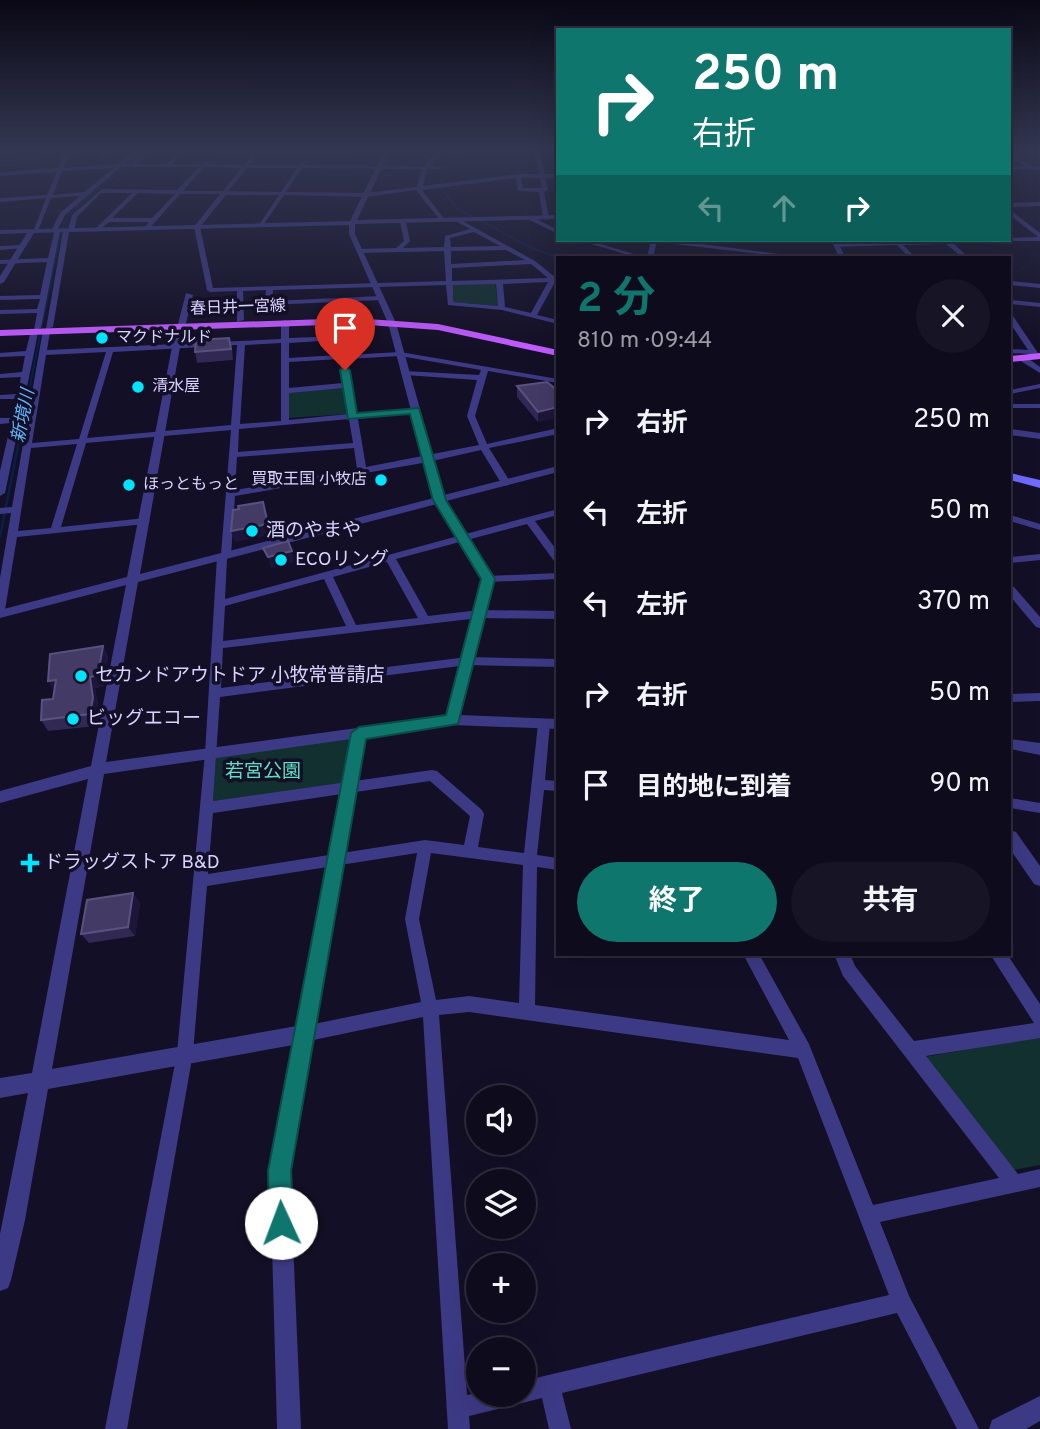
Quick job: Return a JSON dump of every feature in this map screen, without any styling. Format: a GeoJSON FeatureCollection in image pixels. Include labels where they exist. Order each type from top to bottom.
{"type":"FeatureCollection","features":[{"type":"Feature","properties":{"kind":"main road","name":"春日井一宮線"},"geometry":{"type":"LineString","coordinates":[[182,324],[240,320],[391,321],[485,335],[556,351]]}},
{"type":"Feature","properties":{"kind":"main road","name":"春日井一宮線"},"geometry":{"type":"LineString","coordinates":[[0,331],[182,324],[391,321]]}},
{"type":"Feature","properties":{"kind":"main road"},"geometry":{"type":"LineString","coordinates":[[1011,470],[1040,478]]}},
{"type":"Feature","properties":{"kind":"main road"},"geometry":{"type":"LineString","coordinates":[[1011,476],[1040,484]]}},
{"type":"Feature","properties":{"kind":"street"},"geometry":{"type":"LineString","coordinates":[[1,280],[33,232],[40,216]]}},
{"type":"Feature","properties":{"kind":"street"},"geometry":{"type":"LineString","coordinates":[[61,216],[55,231],[39,311],[42,353],[0,612],[224,557],[556,470]]}},
{"type":"Feature","properties":{"kind":"street"},"geometry":{"type":"LineString","coordinates":[[0,493],[5,447],[16,420],[30,353],[42,330],[75,216]]}},
{"type":"Feature","properties":{"kind":"street"},"geometry":{"type":"LineString","coordinates":[[97,230],[112,216]]}},
{"type":"Feature","properties":{"kind":"street"},"geometry":{"type":"LineString","coordinates":[[146,229],[157,216]]}},
{"type":"Feature","properties":{"kind":"street"},"geometry":{"type":"LineString","coordinates":[[197,227],[206,216]]}},
{"type":"Feature","properties":{"kind":"street"},"geometry":{"type":"LineString","coordinates":[[262,225],[268,216]]}},
{"type":"Feature","properties":{"kind":"street"},"geometry":{"type":"LineString","coordinates":[[355,216],[352,234],[391,321],[440,500],[488,579],[452,720]]}},
{"type":"Feature","properties":{"kind":"street"},"geometry":{"type":"LineString","coordinates":[[439,216],[442,220]]}},
{"type":"Feature","properties":{"kind":"street"},"geometry":{"type":"LineString","coordinates":[[1015,216],[1039,234]]}},
{"type":"Feature","properties":{"kind":"street"},"geometry":{"type":"LineString","coordinates":[[0,232],[556,217]]}},
{"type":"Feature","properties":{"kind":"street"},"geometry":{"type":"LineString","coordinates":[[530,218],[556,231]]}},
{"type":"Feature","properties":{"kind":"street"},"geometry":{"type":"LineString","coordinates":[[108,220],[153,220]]}},
{"type":"Feature","properties":{"kind":"street"},"geometry":{"type":"LineString","coordinates":[[457,220],[533,262],[556,279]]}},
{"type":"Feature","properties":{"kind":"street"},"geometry":{"type":"LineString","coordinates":[[398,250],[407,241],[403,222]]}},
{"type":"Feature","properties":{"kind":"street"},"geometry":{"type":"LineString","coordinates":[[197,227],[210,290],[556,279]]}},
{"type":"Feature","properties":{"kind":"street"},"geometry":{"type":"LineString","coordinates":[[475,230],[447,237],[450,304],[502,308],[556,322]]}},
{"type":"Feature","properties":{"kind":"street"},"geometry":{"type":"LineString","coordinates":[[1011,240],[1039,234]]}},
{"type":"Feature","properties":{"kind":"street"},"geometry":{"type":"LineString","coordinates":[[588,242],[637,256]]}},
{"type":"Feature","properties":{"kind":"street"},"geometry":{"type":"LineString","coordinates":[[674,242],[746,254],[781,256]]}},
{"type":"Feature","properties":{"kind":"street"},"geometry":{"type":"LineString","coordinates":[[836,242],[922,242]]}},
{"type":"Feature","properties":{"kind":"street"},"geometry":{"type":"LineString","coordinates":[[947,242],[964,256]]}},
{"type":"Feature","properties":{"kind":"street"},"geometry":{"type":"LineString","coordinates":[[898,243],[911,256]]}},
{"type":"Feature","properties":{"kind":"street"},"geometry":{"type":"LineString","coordinates":[[697,256],[698,245]]}},
{"type":"Feature","properties":{"kind":"street"},"geometry":{"type":"LineString","coordinates":[[0,248],[21,247]]}},
{"type":"Feature","properties":{"kind":"street"},"geometry":{"type":"LineString","coordinates":[[359,251],[507,248]]}},
{"type":"Feature","properties":{"kind":"street"},"geometry":{"type":"LineString","coordinates":[[0,262],[50,260]]}},
{"type":"Feature","properties":{"kind":"street"},"geometry":{"type":"LineString","coordinates":[[448,266],[533,262]]}},
{"type":"Feature","properties":{"kind":"street"},"geometry":{"type":"LineString","coordinates":[[533,316],[548,298],[556,279]]}},
{"type":"Feature","properties":{"kind":"street"},"geometry":{"type":"LineString","coordinates":[[499,281],[502,308]]}},
{"type":"Feature","properties":{"kind":"street"},"geometry":{"type":"LineString","coordinates":[[1011,283],[1040,286]]}},
{"type":"Feature","properties":{"kind":"street"},"geometry":{"type":"LineString","coordinates":[[271,288],[268,303],[380,298]]}},
{"type":"Feature","properties":{"kind":"street"},"geometry":{"type":"LineString","coordinates":[[240,289],[240,320]]}},
{"type":"Feature","properties":{"kind":"street"},"geometry":{"type":"LineString","coordinates":[[0,1280],[176,347],[190,295]]}},
{"type":"Feature","properties":{"kind":"street"},"geometry":{"type":"LineString","coordinates":[[0,298],[42,297]]}},
{"type":"Feature","properties":{"kind":"street"},"geometry":{"type":"LineString","coordinates":[[1011,302],[1040,305]]}},
{"type":"Feature","properties":{"kind":"street"},"geometry":{"type":"LineString","coordinates":[[0,312],[39,311]]}},
{"type":"Feature","properties":{"kind":"street"},"geometry":{"type":"LineString","coordinates":[[1011,320],[1028,356],[1039,370]]}},
{"type":"Feature","properties":{"kind":"street"},"geometry":{"type":"LineString","coordinates":[[285,322],[285,423]]}},
{"type":"Feature","properties":{"kind":"street"},"geometry":{"type":"LineString","coordinates":[[42,353],[285,343],[340,338],[362,471]]}},
{"type":"Feature","properties":{"kind":"street"},"geometry":{"type":"LineString","coordinates":[[116,1429],[185,1053],[211,753],[241,345]]}},
{"type":"Feature","properties":{"kind":"street"},"geometry":{"type":"LineString","coordinates":[[55,530],[110,350]]}},
{"type":"Feature","properties":{"kind":"street"},"geometry":{"type":"LineString","coordinates":[[1011,351],[1028,356]]}},
{"type":"Feature","properties":{"kind":"street"},"geometry":{"type":"LineString","coordinates":[[0,355],[30,353]]}},
{"type":"Feature","properties":{"kind":"street"},"geometry":{"type":"LineString","coordinates":[[286,360],[400,354],[483,374]]}},
{"type":"Feature","properties":{"kind":"street"},"geometry":{"type":"LineString","coordinates":[[548,378],[556,372]]}},
{"type":"Feature","properties":{"kind":"street"},"geometry":{"type":"LineString","coordinates":[[405,373],[483,374],[556,380]]}},
{"type":"Feature","properties":{"kind":"street"},"geometry":{"type":"LineString","coordinates":[[0,376],[25,374]]}},
{"type":"Feature","properties":{"kind":"street"},"geometry":{"type":"LineString","coordinates":[[483,374],[471,416],[484,447],[506,482]]}},
{"type":"Feature","properties":{"kind":"street"},"geometry":{"type":"LineString","coordinates":[[285,391],[347,385]]}},
{"type":"Feature","properties":{"kind":"street"},"geometry":{"type":"LineString","coordinates":[[1011,392],[1040,386]]}},
{"type":"Feature","properties":{"kind":"street"},"geometry":{"type":"LineString","coordinates":[[0,397],[21,396]]}},
{"type":"Feature","properties":{"kind":"street"},"geometry":{"type":"LineString","coordinates":[[1011,406],[1040,406]]}},
{"type":"Feature","properties":{"kind":"street"},"geometry":{"type":"LineString","coordinates":[[26,446],[415,411]]}},
{"type":"Feature","properties":{"kind":"street"},"geometry":{"type":"LineString","coordinates":[[0,421],[16,420]]}},
{"type":"Feature","properties":{"kind":"street"},"geometry":{"type":"LineString","coordinates":[[230,494],[428,459],[556,431]]}},
{"type":"Feature","properties":{"kind":"street"},"geometry":{"type":"LineString","coordinates":[[1011,432],[1040,436]]}},
{"type":"Feature","properties":{"kind":"street"},"geometry":{"type":"LineString","coordinates":[[233,455],[357,445]]}},
{"type":"Feature","properties":{"kind":"street"},"geometry":{"type":"LineString","coordinates":[[1,511],[17,509]]}},
{"type":"Feature","properties":{"kind":"street"},"geometry":{"type":"LineString","coordinates":[[220,604],[556,513]]}},
{"type":"Feature","properties":{"kind":"street"},"geometry":{"type":"LineString","coordinates":[[1011,518],[1039,528]]}},
{"type":"Feature","properties":{"kind":"street"},"geometry":{"type":"LineString","coordinates":[[529,520],[556,556]]}},
{"type":"Feature","properties":{"kind":"street"},"geometry":{"type":"LineString","coordinates":[[12,535],[145,521]]}},
{"type":"Feature","properties":{"kind":"street"},"geometry":{"type":"LineString","coordinates":[[1011,560],[1040,557]]}},
{"type":"Feature","properties":{"kind":"street"},"geometry":{"type":"LineString","coordinates":[[390,558],[425,620]]}},
{"type":"Feature","properties":{"kind":"street"},"geometry":{"type":"LineString","coordinates":[[327,575],[352,628]]}},
{"type":"Feature","properties":{"kind":"street"},"geometry":{"type":"LineString","coordinates":[[488,579],[556,576]]}},
{"type":"Feature","properties":{"kind":"street"},"geometry":{"type":"LineString","coordinates":[[1011,590],[1040,624]]}},
{"type":"Feature","properties":{"kind":"street"},"geometry":{"type":"LineString","coordinates":[[1021,602],[1040,603]]}},
{"type":"Feature","properties":{"kind":"street"},"geometry":{"type":"LineString","coordinates":[[218,645],[479,614],[556,615]]}},
{"type":"Feature","properties":{"kind":"street"},"geometry":{"type":"LineString","coordinates":[[214,693],[467,661],[556,663]]}},
{"type":"Feature","properties":{"kind":"street"},"geometry":{"type":"LineString","coordinates":[[1011,698],[1040,697]]}},
{"type":"Feature","properties":{"kind":"street"},"geometry":{"type":"LineString","coordinates":[[0,797],[97,771],[452,720],[551,724],[530,859],[527,1012]]}},
{"type":"Feature","properties":{"kind":"street"},"geometry":{"type":"LineString","coordinates":[[289,1429],[280,1171],[359,733]]}},
{"type":"Feature","properties":{"kind":"street"},"geometry":{"type":"LineString","coordinates":[[1011,741],[1040,749]]}},
{"type":"Feature","properties":{"kind":"street"},"geometry":{"type":"LineString","coordinates":[[206,808],[432,775],[477,814],[470,851]]}},
{"type":"Feature","properties":{"kind":"street"},"geometry":{"type":"LineString","coordinates":[[540,785],[556,786]]}},
{"type":"Feature","properties":{"kind":"street"},"geometry":{"type":"LineString","coordinates":[[1011,803],[1040,808]]}},
{"type":"Feature","properties":{"kind":"street"},"geometry":{"type":"LineString","coordinates":[[1011,838],[1040,878]]}},
{"type":"Feature","properties":{"kind":"street"},"geometry":{"type":"LineString","coordinates":[[200,881],[425,846],[556,864]]}},
{"type":"Feature","properties":{"kind":"street"},"geometry":{"type":"LineString","coordinates":[[425,846],[412,919],[429,1008],[459,1419],[486,1407]]}},
{"type":"Feature","properties":{"kind":"street"},"geometry":{"type":"LineString","coordinates":[[752,956],[803,1050],[902,1302],[968,1429]]}},
{"type":"Feature","properties":{"kind":"street"},"geometry":{"type":"LineString","coordinates":[[843,956],[849,971],[1014,1183]]}},
{"type":"Feature","properties":{"kind":"street"},"geometry":{"type":"LineString","coordinates":[[999,956],[1040,1018]]}},
{"type":"Feature","properties":{"kind":"street"},"geometry":{"type":"LineString","coordinates":[[0,1088],[185,1053],[304,1034],[429,1008],[469,1004],[803,1050]]}},
{"type":"Feature","properties":{"kind":"street"},"geometry":{"type":"LineString","coordinates":[[911,1050],[1040,1030]]}},
{"type":"Feature","properties":{"kind":"street"},"geometry":{"type":"LineString","coordinates":[[869,1214],[1040,1178]]}},
{"type":"Feature","properties":{"kind":"street"},"geometry":{"type":"LineString","coordinates":[[536,1389],[902,1302]]}},
{"type":"Feature","properties":{"kind":"street"},"geometry":{"type":"LineString","coordinates":[[550,1386],[560,1429]]}},
{"type":"Feature","properties":{"kind":"street"},"geometry":{"type":"LineString","coordinates":[[1001,1429],[1040,1408]]}},
{"type":"Feature","properties":{"kind":"green space"},"geometry":{"type":"Polygon","coordinates":[[[495,282],[498,306],[453,302],[453,284],[495,282]]]}},
{"type":"Feature","properties":{"kind":"green space"},"geometry":{"type":"Polygon","coordinates":[[[344,388],[346,414],[288,418],[288,392],[344,388]]]}},
{"type":"Feature","properties":{"kind":"green space","name":"若宮公園"},"geometry":{"type":"Polygon","coordinates":[[[350,739],[341,785],[213,801],[216,755],[350,739]]]}},
{"type":"Feature","properties":{"kind":"green space"},"geometry":{"type":"Polygon","coordinates":[[[1040,1037],[1040,1165],[1013,1170],[924,1057],[1040,1037]]]}},
{"type":"Feature","properties":{"kind":"building"},"geometry":{"type":"Polygon","coordinates":[[[229,338],[231,349],[195,352],[196,340],[229,338]]]}},
{"type":"Feature","properties":{"kind":"building"},"geometry":{"type":"Polygon","coordinates":[[[547,382],[556,389],[556,408],[538,412],[517,386],[547,382]]]}},
{"type":"Feature","properties":{"kind":"building"},"geometry":{"type":"Polygon","coordinates":[[[263,502],[268,524],[231,531],[233,510],[239,509],[238,506],[263,502]]]}},
{"type":"Feature","properties":{"kind":"building"},"geometry":{"type":"Polygon","coordinates":[[[288,541],[292,551],[268,557],[263,548],[288,541]]]}},
{"type":"Feature","properties":{"kind":"building"},"geometry":{"type":"Polygon","coordinates":[[[103,646],[98,675],[90,677],[93,698],[90,714],[41,720],[42,700],[53,699],[56,680],[48,681],[50,654],[103,646]]]}},
{"type":"Feature","properties":{"kind":"building"},"geometry":{"type":"Polygon","coordinates":[[[133,893],[128,927],[81,934],[87,900],[133,893]]]}},
{"type":"Feature","properties":{"kind":"waterway","name":"新境川"},"geometry":{"type":"LineString","coordinates":[[62,229],[68,216]]}},
{"type":"Feature","properties":{"kind":"waterway"},"geometry":{"type":"LineString","coordinates":[[436,216],[439,219]]}},
{"type":"Feature","properties":{"kind":"waterway"},"geometry":{"type":"LineString","coordinates":[[471,216],[532,248],[556,257]]}},
{"type":"Feature","properties":{"kind":"waterway","name":"新境川"},"geometry":{"type":"LineString","coordinates":[[42,325],[61,232]]}},
{"type":"Feature","properties":{"kind":"waterway","name":"新境川"},"geometry":{"type":"LineString","coordinates":[[29,391],[40,335]]}},
{"type":"Feature","properties":{"kind":"waterway","name":"新境川"},"geometry":{"type":"LineString","coordinates":[[0,537],[29,390]]}},
{"type":"Feature","properties":{"kind":"place","name":"マクドナルド"},"geometry":{"type":"Point","coordinates":[102,338]}},
{"type":"Feature","properties":{"kind":"place","name":"清水屋"},"geometry":{"type":"Point","coordinates":[138,387]}},
{"type":"Feature","properties":{"kind":"place","name":"買取王国 小牧店"},"geometry":{"type":"Point","coordinates":[381,480]}},
{"type":"Feature","properties":{"kind":"place","name":"ほっともっと"},"geometry":{"type":"Point","coordinates":[129,485]}},
{"type":"Feature","properties":{"kind":"place","name":"酒のやまや"},"geometry":{"type":"Point","coordinates":[252,531]}},
{"type":"Feature","properties":{"kind":"place","name":"ECOリング"},"geometry":{"type":"Point","coordinates":[281,560]}},
{"type":"Feature","properties":{"kind":"place","name":"セカンドアウトドア 小牧常普請店"},"geometry":{"type":"Point","coordinates":[81,676]}},
{"type":"Feature","properties":{"kind":"place","name":"ビッグエコー"},"geometry":{"type":"Point","coordinates":[73,719]}},
{"type":"Feature","properties":{"kind":"place","name":"ドラッグストア B&D"},"geometry":{"type":"Point","coordinates":[30,863]}},
{"type":"Feature","properties":{"kind":"route"},"geometry":{"type":"LineString","coordinates":[[281,1223],[280,1171],[359,733],[452,720],[488,579],[440,500],[415,411],[352,416],[345,370]]}}]}
